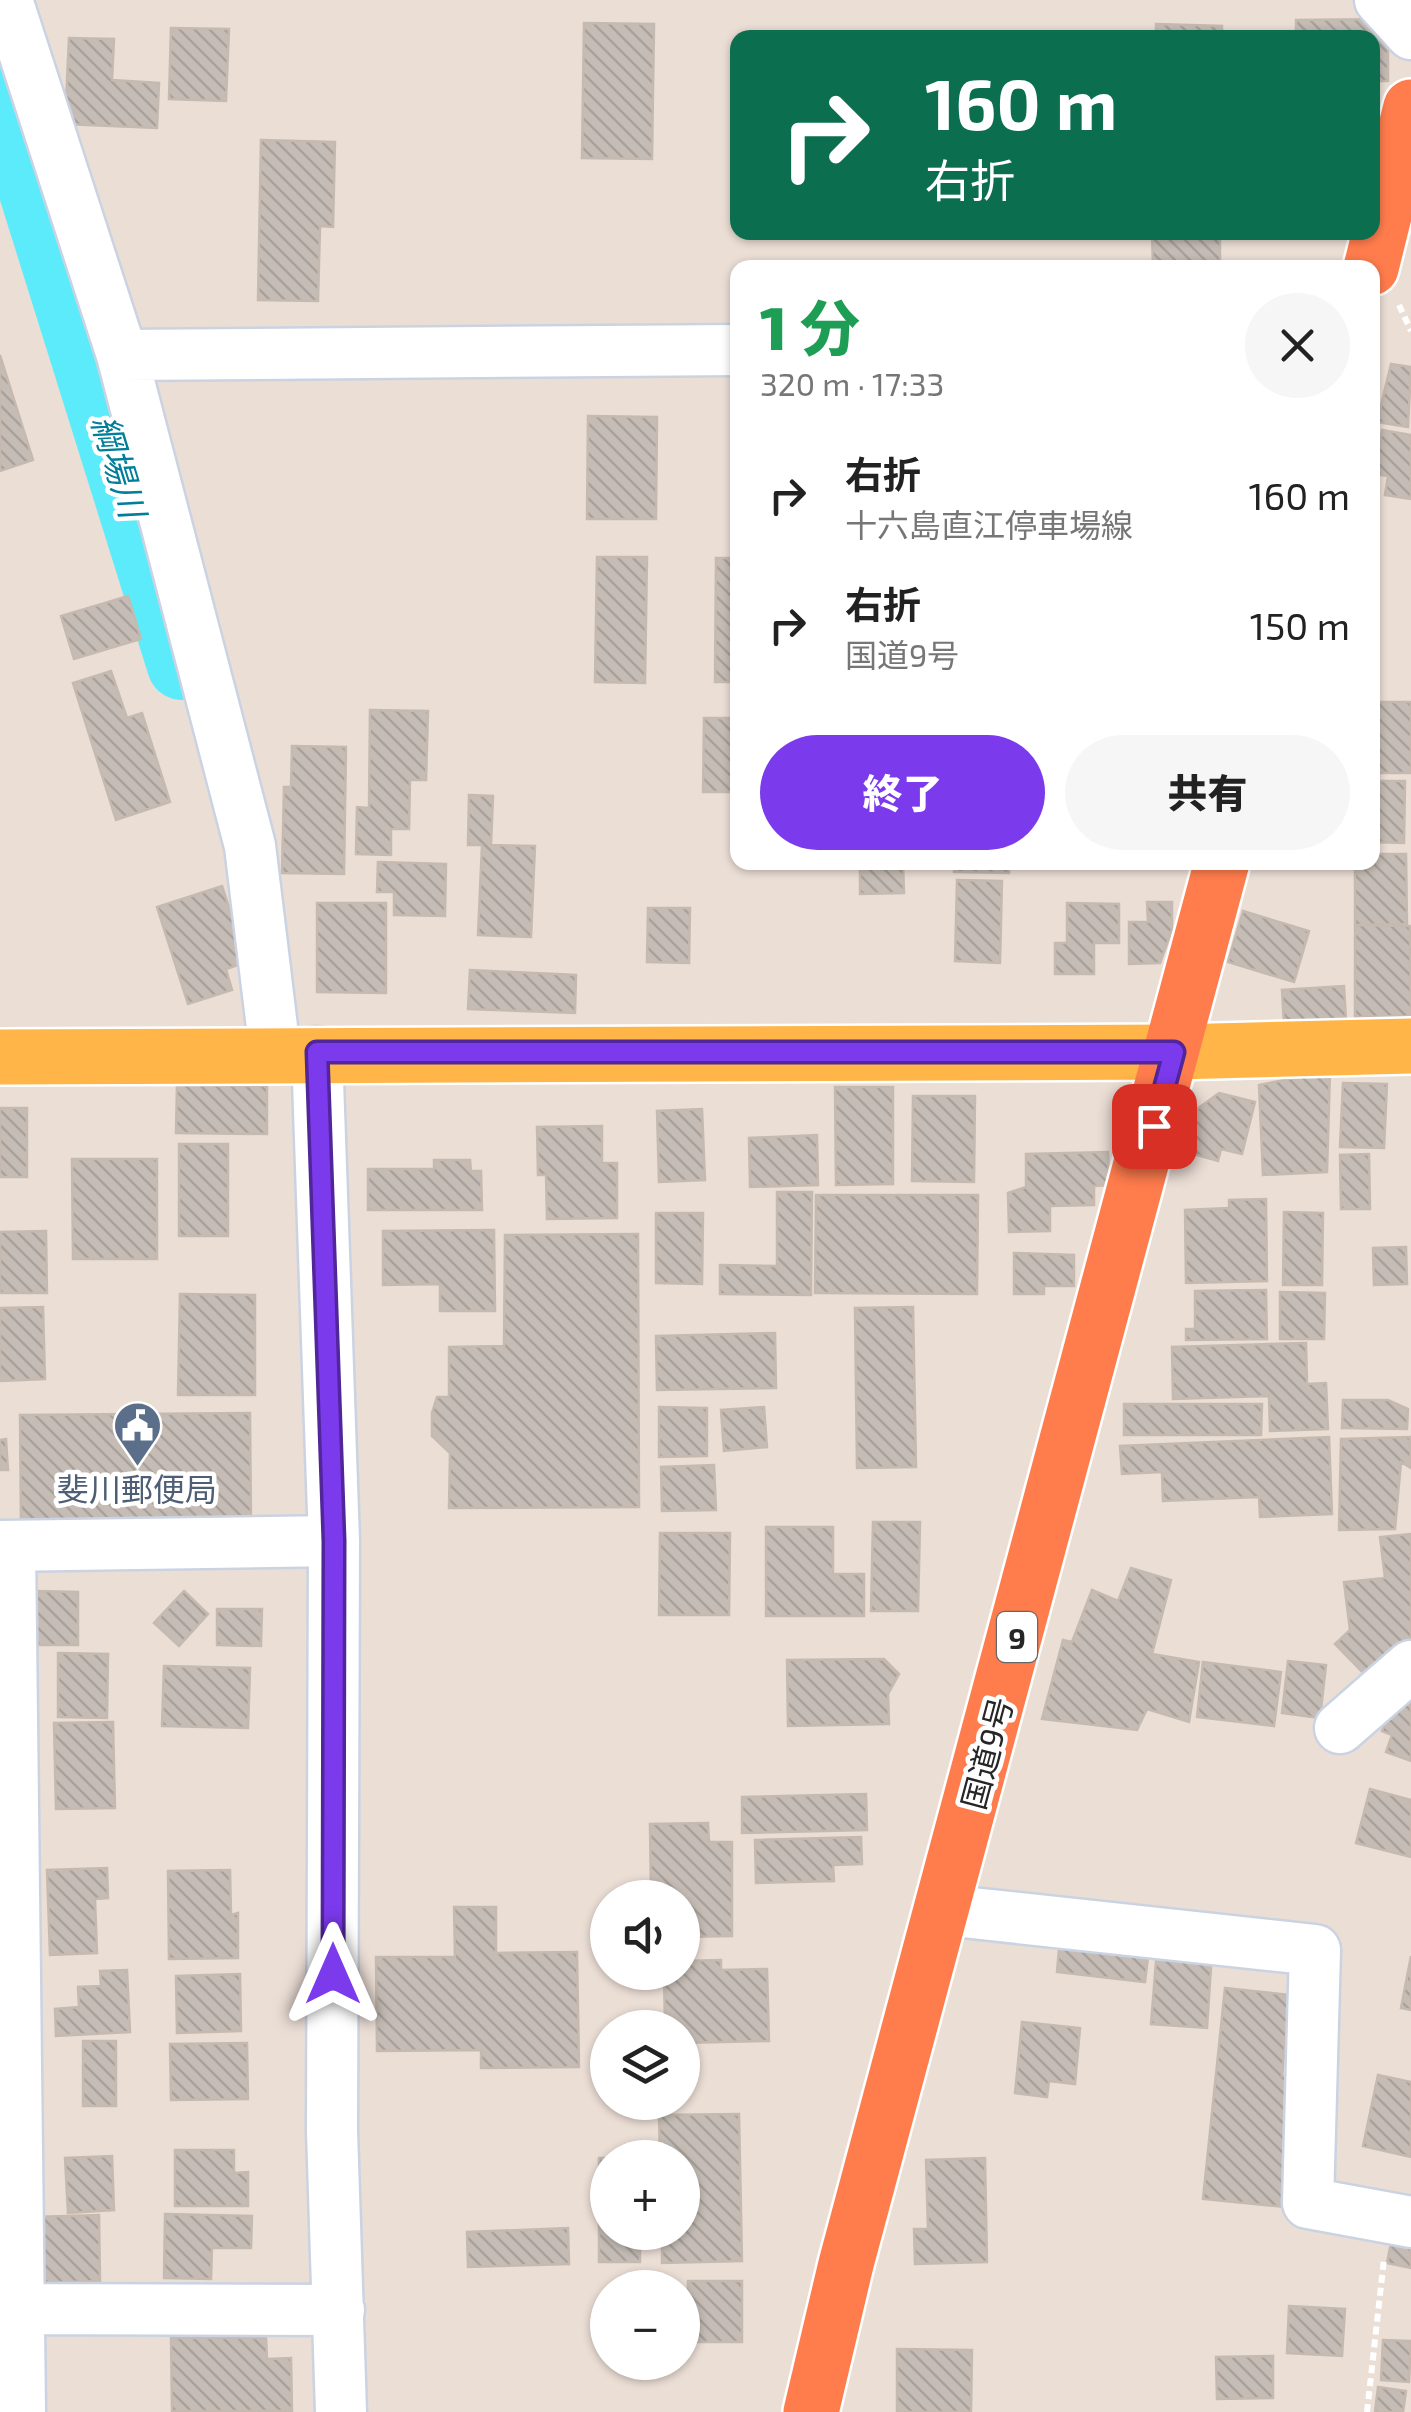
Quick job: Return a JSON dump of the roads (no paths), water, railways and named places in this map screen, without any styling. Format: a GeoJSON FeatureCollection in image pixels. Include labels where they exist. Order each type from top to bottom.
{"type":"FeatureCollection","features":[{"type":"Feature","properties":{"kind":"highway"},"geometry":{"type":"LineString","coordinates":[[1380,235],[1411,107]]}},
{"type":"Feature","properties":{"kind":"highway","name":"国道9号"},"geometry":{"type":"LineString","coordinates":[[811,2412],[846,2264],[1220,870]]}},
{"type":"Feature","properties":{"kind":"main road"},"geometry":{"type":"LineString","coordinates":[[0,1056],[1174,1052],[1411,1046]]}},
{"type":"Feature","properties":{"kind":"street"},"geometry":{"type":"LineString","coordinates":[[1380,0],[1411,34]]}},
{"type":"Feature","properties":{"kind":"street"},"geometry":{"type":"LineString","coordinates":[[5,3],[122,355],[250,846],[296,1052],[334,1541],[332,2131],[341,2412]]}},
{"type":"Feature","properties":{"kind":"street"},"geometry":{"type":"LineString","coordinates":[[122,355],[730,350]]}},
{"type":"Feature","properties":{"kind":"street"},"geometry":{"type":"LineString","coordinates":[[20,2412],[8,2309],[5,1546],[334,1541]]}},
{"type":"Feature","properties":{"kind":"street"},"geometry":{"type":"LineString","coordinates":[[1340,1728],[1411,1666]]}},
{"type":"Feature","properties":{"kind":"street"},"geometry":{"type":"LineString","coordinates":[[944,1910],[1315,1950],[1308,2204],[1400,2220]]}},
{"type":"Feature","properties":{"kind":"street"},"geometry":{"type":"LineString","coordinates":[[8,2309],[339,2310]]}},
{"type":"Feature","properties":{"kind":"waterway","name":"綱場川"},"geometry":{"type":"LineString","coordinates":[[0,83],[182,665]]}},
{"type":"Feature","properties":{"kind":"place","name":"斐川郵便局"},"geometry":{"type":"Point","coordinates":[137,1468]}}]}
